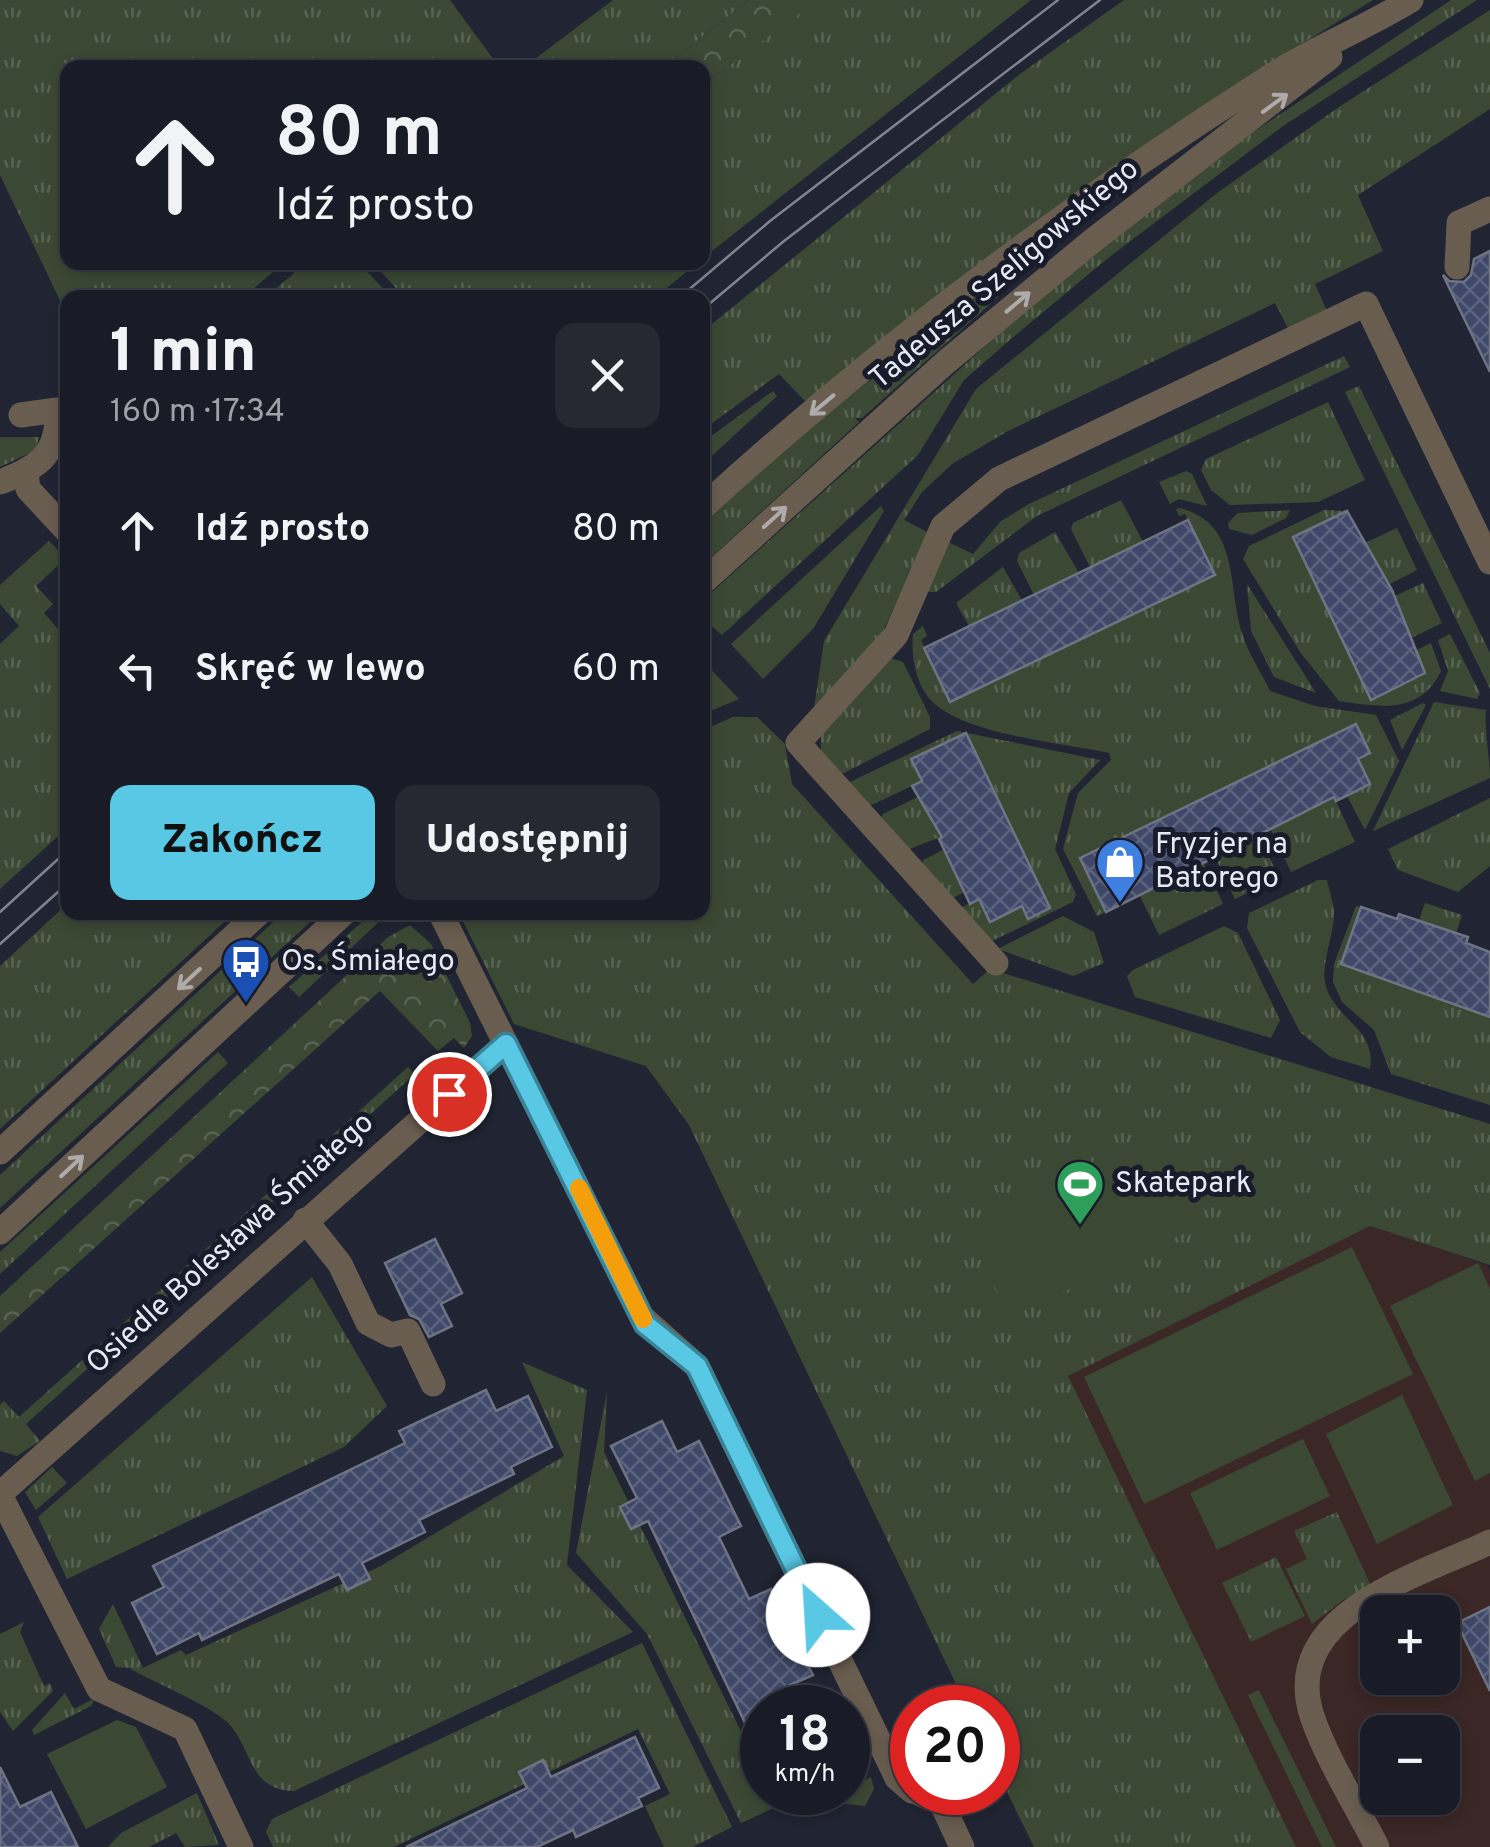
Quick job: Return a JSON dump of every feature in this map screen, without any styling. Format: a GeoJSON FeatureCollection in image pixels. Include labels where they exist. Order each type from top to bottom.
{"type":"FeatureCollection","features":[{"type":"Feature","properties":{"kind":"street","name":"Tadeusza Szeligowskiego"},"geometry":{"type":"LineString","coordinates":[[710,501],[909,333],[1030,241],[1275,73],[1361,31],[1410,0]]}},
{"type":"Feature","properties":{"kind":"street","name":"Tadeusza Szeligowskiego"},"geometry":{"type":"LineString","coordinates":[[710,575],[946,362],[1091,242],[1287,94],[1361,31]]}},
{"type":"Feature","properties":{"kind":"street"},"geometry":{"type":"LineString","coordinates":[[1457,267],[1458,223],[1490,209]]}},
{"type":"Feature","properties":{"kind":"street"},"geometry":{"type":"LineString","coordinates":[[996,963],[798,743],[896,635],[943,526],[999,479],[1366,304],[1490,562]]}},
{"type":"Feature","properties":{"kind":"street"},"geometry":{"type":"LineString","coordinates":[[0,482],[41,464],[53,448],[57,410],[22,415]]}},
{"type":"Feature","properties":{"kind":"street"},"geometry":{"type":"LineString","coordinates":[[26,473],[28,489],[60,523]]}},
{"type":"Feature","properties":{"kind":"street"},"geometry":{"type":"LineString","coordinates":[[0,1152],[251,920]]}},
{"type":"Feature","properties":{"kind":"street"},"geometry":{"type":"LineString","coordinates":[[0,1232],[336,920]]}},
{"type":"Feature","properties":{"kind":"street"},"geometry":{"type":"LineString","coordinates":[[444,920],[645,1324],[697,1366],[890,1764]]}},
{"type":"Feature","properties":{"kind":"street","name":"Osiedle Bolesława Śmiałego"},"geometry":{"type":"LineString","coordinates":[[241,1847],[185,1729],[99,1689],[0,1494],[506,1044]]}},
{"type":"Feature","properties":{"kind":"street"},"geometry":{"type":"LineString","coordinates":[[305,1220],[340,1264],[368,1323],[391,1335],[408,1331],[433,1384]]}},
{"type":"Feature","properties":{"kind":"street"},"geometry":{"type":"LineString","coordinates":[[1377,1847],[1312,1714],[1309,1676],[1323,1632],[1354,1606],[1490,1542]]}},
{"type":"Feature","properties":{"kind":"street"},"geometry":{"type":"LineString","coordinates":[[947,1815],[962,1847]]}},
{"type":"Feature","properties":{"kind":"shaded area"},"geometry":{"type":"Polygon","coordinates":[[[1370,1226],[1487,1265],[1490,1270],[1490,1847],[1290,1847],[1058,1372],[1370,1226]]]}},
{"type":"Feature","properties":{"kind":"green space"},"geometry":{"type":"Polygon","coordinates":[[[0,0],[450,0],[494,60],[60,60],[60,270],[275,270],[252,290],[60,290],[60,300],[0,175],[0,0]]]}},
{"type":"Feature","properties":{"kind":"green space"},"geometry":{"type":"Polygon","coordinates":[[[613,0],[749,0],[672,60],[534,60],[613,0]]]}},
{"type":"Feature","properties":{"kind":"green space"},"geometry":{"type":"Polygon","coordinates":[[[749,0],[818,0],[710,80],[710,60],[672,60],[749,0]]]}},
{"type":"Feature","properties":{"kind":"green space"},"geometry":{"type":"Polygon","coordinates":[[[817,0],[1031,0],[710,252],[710,80],[817,0]]]}},
{"type":"Feature","properties":{"kind":"green space"},"geometry":{"type":"Polygon","coordinates":[[[1124,0],[1373,0],[1269,64],[805,401],[779,374],[710,425],[710,326],[1020,74],[1124,0]]]}},
{"type":"Feature","properties":{"kind":"green space"},"geometry":{"type":"Polygon","coordinates":[[[1451,0],[1477,0],[1283,126],[1108,258],[964,380],[918,455],[722,635],[710,625],[710,594],[1041,296],[1252,133],[1451,0]]]}},
{"type":"Feature","properties":{"kind":"green space"},"geometry":{"type":"Polygon","coordinates":[[[1490,10],[1490,109],[1358,195],[1383,251],[1315,284],[1327,311],[1289,330],[1275,303],[1008,431],[952,464],[922,492],[904,520],[931,534],[875,647],[813,715],[824,641],[976,389],[1217,193],[1339,107],[1490,10]]]}},
{"type":"Feature","properties":{"kind":"green space"},"geometry":{"type":"Polygon","coordinates":[[[298,270],[366,270],[384,290],[274,290],[298,270]]]}},
{"type":"Feature","properties":{"kind":"green space"},"geometry":{"type":"Polygon","coordinates":[[[379,270],[689,270],[665,290],[398,290],[379,270]]]}},
{"type":"Feature","properties":{"kind":"green space"},"geometry":{"type":"Polygon","coordinates":[[[989,287],[999,292],[997,298],[862,418],[855,418],[859,422],[710,559],[710,514],[826,415],[989,287]]]}},
{"type":"Feature","properties":{"kind":"green space"},"geometry":{"type":"Polygon","coordinates":[[[1344,356],[1350,367],[1037,516],[936,592],[926,592],[946,541],[973,554],[1001,521],[1029,504],[1344,356]]]}},
{"type":"Feature","properties":{"kind":"green space"},"geometry":{"type":"Polygon","coordinates":[[[1359,386],[1490,653],[1490,689],[1345,392],[1359,386]]]}},
{"type":"Feature","properties":{"kind":"green space"},"geometry":{"type":"Polygon","coordinates":[[[773,391],[777,396],[710,458],[710,437],[773,391]]]}},
{"type":"Feature","properties":{"kind":"green space"},"geometry":{"type":"Polygon","coordinates":[[[1328,402],[1365,480],[1318,502],[1230,505],[1211,490],[1201,470],[1206,459],[1328,402]]]}},
{"type":"Feature","properties":{"kind":"green space"},"geometry":{"type":"Polygon","coordinates":[[[0,437],[39,437],[36,450],[0,467],[0,437]]]}},
{"type":"Feature","properties":{"kind":"green space"},"geometry":{"type":"Polygon","coordinates":[[[1186,471],[1192,474],[1207,506],[1179,499],[1170,504],[1159,482],[1186,471]]]}},
{"type":"Feature","properties":{"kind":"green space"},"geometry":{"type":"Polygon","coordinates":[[[1121,500],[1143,542],[1092,571],[1071,529],[1073,523],[1121,500]]]}},
{"type":"Feature","properties":{"kind":"green space"},"geometry":{"type":"Polygon","coordinates":[[[881,506],[884,511],[813,629],[763,679],[731,644],[881,506]]]}},
{"type":"Feature","properties":{"kind":"green space"},"geometry":{"type":"Polygon","coordinates":[[[1176,509],[1213,527],[1222,542],[1242,633],[1270,691],[1315,706],[1376,715],[1399,761],[1365,830],[1347,796],[1370,784],[1358,759],[1370,752],[1356,725],[1081,857],[1106,912],[1097,916],[1063,849],[1078,793],[1111,760],[1109,753],[994,731],[952,715],[929,698],[919,682],[913,634],[923,626],[927,636],[921,640],[951,701],[1214,576],[1185,514],[1179,516],[1176,509]]]}},
{"type":"Feature","properties":{"kind":"green space"},"geometry":{"type":"Polygon","coordinates":[[[1290,510],[1286,518],[1252,535],[1229,529],[1228,523],[1238,513],[1290,510]]]}},
{"type":"Feature","properties":{"kind":"green space"},"geometry":{"type":"Polygon","coordinates":[[[1324,510],[1347,511],[1293,538],[1371,700],[1425,674],[1415,651],[1431,643],[1441,671],[1422,695],[1410,701],[1384,706],[1339,701],[1300,652],[1243,559],[1249,546],[1324,510]]]}},
{"type":"Feature","properties":{"kind":"green space"},"geometry":{"type":"Polygon","coordinates":[[[1397,528],[1417,570],[1384,587],[1359,546],[1397,528]]]}},
{"type":"Feature","properties":{"kind":"green space"},"geometry":{"type":"Polygon","coordinates":[[[1055,532],[1079,573],[1034,595],[1017,561],[1019,553],[1055,532]]]}},
{"type":"Feature","properties":{"kind":"green space"},"geometry":{"type":"Polygon","coordinates":[[[49,541],[60,552],[60,564],[36,586],[53,604],[44,613],[60,631],[60,834],[0,889],[0,644],[19,626],[0,604],[0,585],[49,541]]]}},
{"type":"Feature","properties":{"kind":"green space"},"geometry":{"type":"Polygon","coordinates":[[[1003,567],[1024,604],[969,626],[956,603],[1003,567]]]}},
{"type":"Feature","properties":{"kind":"green space"},"geometry":{"type":"Polygon","coordinates":[[[1423,583],[1442,623],[1405,641],[1386,600],[1423,583]]]}},
{"type":"Feature","properties":{"kind":"green space"},"geometry":{"type":"Polygon","coordinates":[[[1247,584],[1316,693],[1274,677],[1251,631],[1247,584]]]}},
{"type":"Feature","properties":{"kind":"green space"},"geometry":{"type":"Polygon","coordinates":[[[1450,634],[1480,693],[1477,699],[1440,691],[1448,671],[1438,640],[1450,634]]]}},
{"type":"Feature","properties":{"kind":"green space"},"geometry":{"type":"Polygon","coordinates":[[[890,658],[903,662],[930,717],[930,729],[840,775],[821,754],[821,733],[890,658]]]}},
{"type":"Feature","properties":{"kind":"green space"},"geometry":{"type":"Polygon","coordinates":[[[710,668],[739,699],[710,711],[710,668]]]}},
{"type":"Feature","properties":{"kind":"green space"},"geometry":{"type":"Polygon","coordinates":[[[1434,702],[1486,710],[1490,778],[1373,831],[1434,702]]]}},
{"type":"Feature","properties":{"kind":"green space"},"geometry":{"type":"Polygon","coordinates":[[[1426,705],[1402,750],[1390,720],[1426,705]]]}},
{"type":"Feature","properties":{"kind":"green space"},"geometry":{"type":"Polygon","coordinates":[[[733,717],[757,717],[785,744],[792,784],[973,984],[990,969],[1490,1124],[1490,1265],[1370,1226],[1068,1376],[1296,1847],[1034,1847],[1018,1815],[1020,1685],[956,1685],[689,1125],[646,1066],[514,1024],[462,920],[710,920],[710,727],[733,717]]]}},
{"type":"Feature","properties":{"kind":"green space"},"geometry":{"type":"Polygon","coordinates":[[[957,731],[1100,760],[1069,793],[1055,849],[1076,894],[1073,902],[990,942],[960,908],[979,899],[990,921],[1022,906],[1028,919],[1050,908],[966,733],[912,758],[922,781],[874,804],[866,805],[850,782],[957,731]]]}},
{"type":"Feature","properties":{"kind":"green space"},"geometry":{"type":"Polygon","coordinates":[[[928,792],[948,834],[907,850],[880,820],[883,814],[928,792]]]}},
{"type":"Feature","properties":{"kind":"green space"},"geometry":{"type":"Polygon","coordinates":[[[1334,797],[1355,842],[1291,872],[1270,828],[1334,797]]]}},
{"type":"Feature","properties":{"kind":"green space"},"geometry":{"type":"Polygon","coordinates":[[[1490,798],[1490,866],[1458,892],[1398,870],[1388,849],[1490,798]]]}},
{"type":"Feature","properties":{"kind":"green space"},"geometry":{"type":"Polygon","coordinates":[[[1260,837],[1279,878],[1235,899],[1216,859],[1260,837]]]}},
{"type":"Feature","properties":{"kind":"green space"},"geometry":{"type":"Polygon","coordinates":[[[953,845],[973,888],[951,899],[922,867],[923,860],[953,845]]]}},
{"type":"Feature","properties":{"kind":"green space"},"geometry":{"type":"Polygon","coordinates":[[[1203,861],[1223,904],[1159,935],[1138,892],[1203,861]]]}},
{"type":"Feature","properties":{"kind":"green space"},"geometry":{"type":"Polygon","coordinates":[[[1318,880],[1327,880],[1334,911],[1324,972],[1327,990],[1368,1045],[1370,1069],[1331,1057],[1300,1032],[1247,928],[1249,913],[1318,880]]]}},
{"type":"Feature","properties":{"kind":"green space"},"geometry":{"type":"Polygon","coordinates":[[[1425,903],[1462,915],[1454,940],[1417,926],[1425,903]]]}},
{"type":"Feature","properties":{"kind":"green space"},"geometry":{"type":"Polygon","coordinates":[[[1356,906],[1361,907],[1342,965],[1490,1017],[1490,1105],[1391,1074],[1374,1030],[1342,1002],[1333,982],[1334,964],[1356,906]]]}},
{"type":"Feature","properties":{"kind":"green space"},"geometry":{"type":"Polygon","coordinates":[[[60,910],[60,920],[226,920],[0,1129],[0,966],[60,910]]]}},
{"type":"Feature","properties":{"kind":"green space"},"geometry":{"type":"Polygon","coordinates":[[[1063,916],[1094,932],[1104,963],[1073,976],[998,949],[1063,916]]]}},
{"type":"Feature","properties":{"kind":"green space"},"geometry":{"type":"Polygon","coordinates":[[[275,920],[312,920],[0,1208],[0,1175],[275,920]]]}},
{"type":"Feature","properties":{"kind":"green space"},"geometry":{"type":"Polygon","coordinates":[[[364,920],[381,920],[299,997],[289,987],[364,920]]]}},
{"type":"Feature","properties":{"kind":"green space"},"geometry":{"type":"Polygon","coordinates":[[[410,925],[431,944],[470,1023],[472,1036],[464,1048],[454,1038],[438,1051],[380,991],[0,1333],[0,1296],[388,937],[410,925]]]}},
{"type":"Feature","properties":{"kind":"green space"},"geometry":{"type":"Polygon","coordinates":[[[1224,926],[1238,933],[1280,1020],[1271,1038],[1135,997],[1127,976],[1133,970],[1224,926]]]}},
{"type":"Feature","properties":{"kind":"green space"},"geometry":{"type":"Polygon","coordinates":[[[218,1052],[228,1063],[0,1274],[0,1252],[218,1052]]]}},
{"type":"Feature","properties":{"kind":"green space"},"geometry":{"type":"Polygon","coordinates":[[[408,1067],[415,1074],[26,1424],[40,1441],[17,1456],[0,1451],[0,1405],[4,1401],[19,1417],[408,1067]]]}},
{"type":"Feature","properties":{"kind":"green space","name":"Skatepark"},"geometry":{"type":"Polygon","coordinates":[[[1149,1134],[1195,1228],[1010,1318],[964,1225],[1149,1134]]]}},
{"type":"Feature","properties":{"kind":"green space"},"geometry":{"type":"Polygon","coordinates":[[[1352,1247],[1413,1374],[1144,1504],[1084,1377],[1352,1247]]]}},
{"type":"Feature","properties":{"kind":"green space"},"geometry":{"type":"Polygon","coordinates":[[[1478,1263],[1490,1289],[1490,1473],[1475,1481],[1390,1306],[1478,1263]]]}},
{"type":"Feature","properties":{"kind":"green space"},"geometry":{"type":"Polygon","coordinates":[[[312,1277],[387,1406],[344,1447],[67,1579],[38,1517],[312,1277]]]}},
{"type":"Feature","properties":{"kind":"green space"},"geometry":{"type":"Polygon","coordinates":[[[522,1362],[587,1390],[567,1565],[633,1632],[294,1791],[279,1789],[259,1775],[235,1732],[219,1715],[129,1668],[116,1667],[99,1629],[113,1604],[143,1668],[181,1650],[186,1655],[379,1567],[564,1456],[522,1362]]]}},
{"type":"Feature","properties":{"kind":"green space"},"geometry":{"type":"Polygon","coordinates":[[[607,1391],[604,1452],[740,1730],[740,1815],[758,1815],[741,1823],[647,1634],[576,1553],[607,1391]]]}},
{"type":"Feature","properties":{"kind":"green space"},"geometry":{"type":"Polygon","coordinates":[[[1402,1395],[1453,1505],[1377,1544],[1326,1434],[1402,1395]]]}},
{"type":"Feature","properties":{"kind":"green space"},"geometry":{"type":"Polygon","coordinates":[[[1303,1439],[1330,1496],[1217,1550],[1190,1493],[1303,1439]]]}},
{"type":"Feature","properties":{"kind":"green space"},"geometry":{"type":"Polygon","coordinates":[[[52,1467],[67,1483],[36,1510],[25,1492],[52,1467]]]}},
{"type":"Feature","properties":{"kind":"green space"},"geometry":{"type":"Polygon","coordinates":[[[1337,1512],[1371,1586],[1343,1600],[1312,1624],[1286,1569],[1307,1559],[1294,1531],[1337,1512]]]}},
{"type":"Feature","properties":{"kind":"green space"},"geometry":{"type":"Polygon","coordinates":[[[1276,1557],[1305,1616],[1251,1642],[1222,1583],[1276,1557]]]}},
{"type":"Feature","properties":{"kind":"green space"},"geometry":{"type":"Polygon","coordinates":[[[24,1622],[20,1632],[44,1686],[50,1683],[53,1691],[13,1731],[0,1712],[0,1634],[24,1622]]]}},
{"type":"Feature","properties":{"kind":"green space"},"geometry":{"type":"Polygon","coordinates":[[[642,1643],[732,1827],[693,1847],[664,1847],[645,1806],[670,1794],[638,1729],[394,1847],[273,1847],[266,1832],[272,1819],[642,1643]]]}},
{"type":"Feature","properties":{"kind":"green space"},"geometry":{"type":"Polygon","coordinates":[[[1259,1690],[1336,1847],[1322,1847],[1248,1695],[1259,1690]]]}},
{"type":"Feature","properties":{"kind":"green space"},"geometry":{"type":"Polygon","coordinates":[[[65,1693],[74,1709],[95,1698],[91,1706],[34,1735],[32,1730],[65,1693]]]}},
{"type":"Feature","properties":{"kind":"green space"},"geometry":{"type":"Polygon","coordinates":[[[117,1720],[136,1727],[167,1787],[86,1829],[47,1754],[117,1720]]]}},
{"type":"Feature","properties":{"kind":"green space"},"geometry":{"type":"Polygon","coordinates":[[[197,1793],[219,1845],[185,1847],[176,1833],[149,1847],[108,1847],[121,1833],[197,1793]]]}},
{"type":"Feature","properties":{"kind":"building"},"geometry":{"type":"Polygon","coordinates":[[[1490,251],[1490,372],[1443,275],[1449,281],[1464,282],[1471,275],[1474,259],[1490,251]]]}},
{"type":"Feature","properties":{"kind":"building"},"geometry":{"type":"Polygon","coordinates":[[[1347,511],[1392,590],[1425,673],[1371,700],[1293,537],[1347,511]]]}},
{"type":"Feature","properties":{"kind":"building"},"geometry":{"type":"Polygon","coordinates":[[[1188,520],[1215,575],[950,702],[924,648],[1188,520]]]}},
{"type":"Feature","properties":{"kind":"building"},"geometry":{"type":"Polygon","coordinates":[[[1356,724],[1370,753],[1358,759],[1370,784],[1336,801],[1334,797],[1106,912],[1080,858],[1356,724]]]}},
{"type":"Feature","properties":{"kind":"building"},"geometry":{"type":"Polygon","coordinates":[[[966,733],[1050,908],[1028,919],[1022,906],[990,922],[979,899],[970,904],[939,839],[942,837],[912,786],[922,781],[911,759],[966,733]]]}},
{"type":"Feature","properties":{"kind":"building"},"geometry":{"type":"Polygon","coordinates":[[[1361,907],[1397,919],[1399,914],[1468,937],[1466,943],[1490,952],[1490,1017],[1341,964],[1361,907]]]}},
{"type":"Feature","properties":{"kind":"building"},"geometry":{"type":"Polygon","coordinates":[[[435,1239],[462,1293],[441,1304],[452,1326],[429,1337],[419,1319],[410,1315],[385,1263],[435,1239]]]}},
{"type":"Feature","properties":{"kind":"building"},"geometry":{"type":"Polygon","coordinates":[[[486,1390],[496,1411],[528,1396],[552,1447],[511,1467],[514,1474],[419,1520],[425,1532],[362,1563],[370,1579],[347,1590],[339,1574],[202,1640],[199,1633],[157,1654],[132,1603],[164,1587],[153,1566],[405,1443],[399,1431],[486,1390]]]}},
{"type":"Feature","properties":{"kind":"building"},"geometry":{"type":"Polygon","coordinates":[[[662,1421],[677,1452],[699,1441],[741,1526],[719,1537],[749,1599],[771,1589],[813,1675],[790,1685],[740,1685],[740,1712],[648,1521],[631,1529],[620,1507],[637,1498],[611,1446],[662,1421]]]}},
{"type":"Feature","properties":{"kind":"building"},"geometry":{"type":"Polygon","coordinates":[[[1490,1607],[1490,1691],[1460,1629],[1460,1622],[1490,1607]]]}},
{"type":"Feature","properties":{"kind":"building"},"geometry":{"type":"Polygon","coordinates":[[[635,1737],[659,1788],[638,1798],[642,1806],[576,1837],[573,1830],[537,1847],[406,1847],[527,1788],[519,1772],[543,1760],[551,1777],[635,1737]]]}},
{"type":"Feature","properties":{"kind":"building"},"geometry":{"type":"Polygon","coordinates":[[[0,1767],[20,1807],[51,1792],[78,1847],[0,1847],[0,1767]]]}},
{"type":"Feature","properties":{"kind":"tram line"},"geometry":{"type":"LineString","coordinates":[[688,290],[770,221],[1058,0]]}},
{"type":"Feature","properties":{"kind":"tram line"},"geometry":{"type":"LineString","coordinates":[[710,303],[784,241],[1100,0]]}},
{"type":"Feature","properties":{"kind":"tram line"},"geometry":{"type":"LineString","coordinates":[[0,912],[60,857]]}},
{"type":"Feature","properties":{"kind":"tram line"},"geometry":{"type":"LineString","coordinates":[[0,944],[60,890]]}},
{"type":"Feature","properties":{"kind":"slow traffic"},"geometry":{"type":"LineString","coordinates":[[579,1188],[643,1319]]}},
{"type":"Feature","properties":{"kind":"place","name":"Fryzjer na Batorego"},"geometry":{"type":"Point","coordinates":[1120,904]}},
{"type":"Feature","properties":{"kind":"place","name":"Os. Śmiałego"},"geometry":{"type":"Point","coordinates":[246,1004]}},
{"type":"Feature","properties":{"kind":"place","name":"Skatepark"},"geometry":{"type":"Point","coordinates":[1080,1226]}},
{"type":"Feature","properties":{"kind":"route"},"geometry":{"type":"LineString","coordinates":[[449,1094],[506,1044],[645,1324],[697,1366],[818,1615]]}}]}
